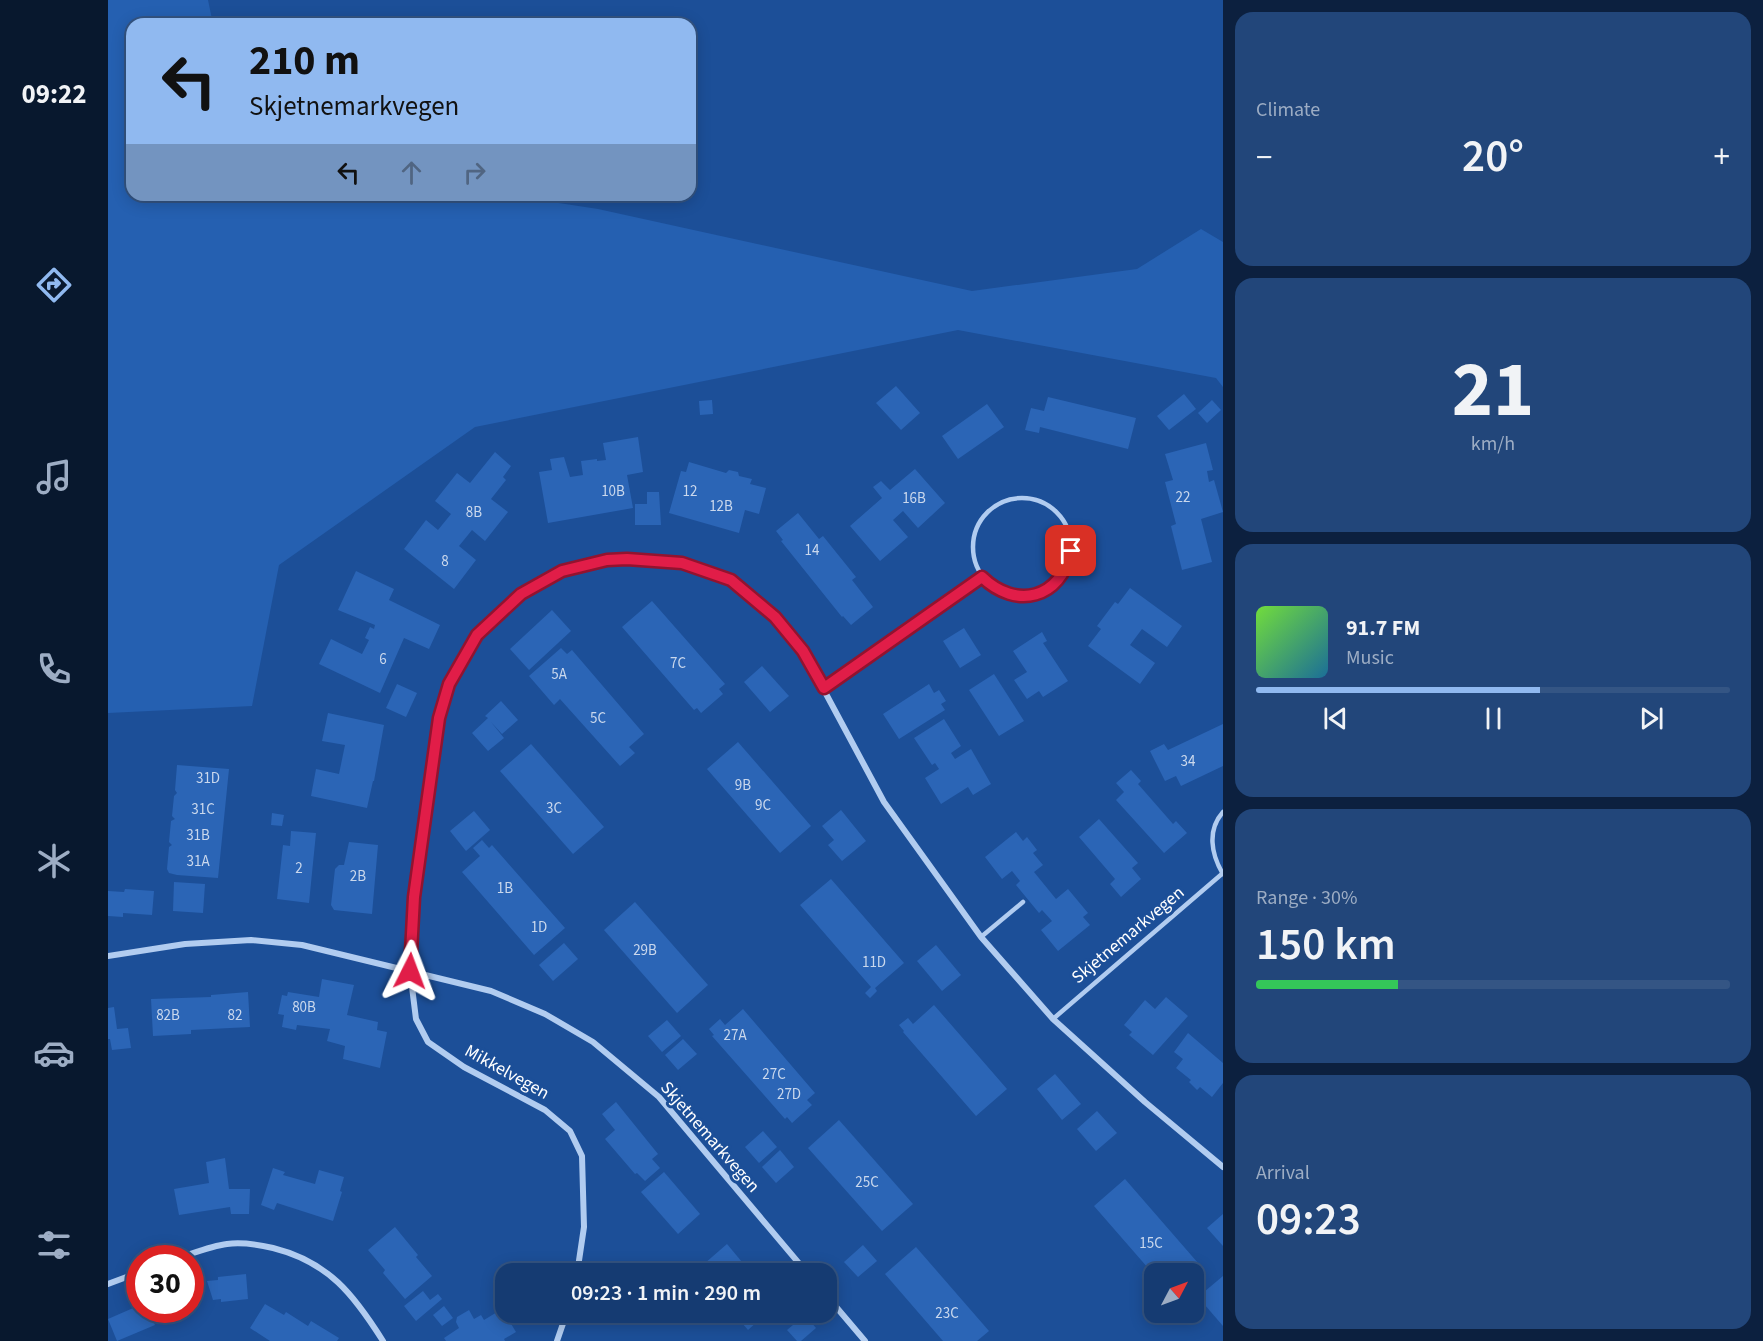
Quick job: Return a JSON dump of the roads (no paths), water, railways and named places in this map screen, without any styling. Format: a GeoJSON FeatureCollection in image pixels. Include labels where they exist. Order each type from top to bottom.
{"type":"FeatureCollection","features":[{"type":"Feature","properties":{"kind":"street"},"geometry":{"type":"LineString","coordinates":[[410,971],[414,897],[439,718],[449,684],[477,635],[521,594],[562,571],[607,560],[682,563],[731,580],[775,617],[803,651],[884,802],[981,937],[1053,1019],[1145,1102],[1223,1167]]}},
{"type":"Feature","properties":{"kind":"street","name":"Skjetnemarkvegen"},"geometry":{"type":"LineString","coordinates":[[108,956],[185,944],[251,940],[302,945],[491,991],[545,1014],[593,1042],[659,1097],[799,1263]]}},
{"type":"Feature","properties":{"kind":"street","name":"Mikkelvegen"},"geometry":{"type":"LineString","coordinates":[[410,971],[416,1019],[428,1042],[464,1067],[545,1110],[570,1131],[582,1156],[584,1227],[579,1263]]}},
{"type":"Feature","properties":{"kind":"street"},"geometry":{"type":"LineString","coordinates":[[204,1251],[227,1244],[262,1246],[294,1254],[341,1283],[360,1305],[383,1341]]}},
{"type":"Feature","properties":{"kind":"street"},"geometry":{"type":"LineString","coordinates":[[108,1284],[126,1277]]}},
{"type":"Feature","properties":{"kind":"street"},"geometry":{"type":"LineString","coordinates":[[837,1308],[865,1341]]}},
{"type":"Feature","properties":{"kind":"street"},"geometry":{"type":"LineString","coordinates":[[557,1341],[563,1323]]}},
{"type":"Feature","properties":{"kind":"lane"},"geometry":{"type":"LineString","coordinates":[[1026,498],[1041,502],[1060,516],[1069,532],[1071,551],[1068,565],[1061,578],[1050,588],[1036,594],[1014,595],[993,587],[982,577],[973,551],[978,525],[986,513],[998,504],[1012,499],[1026,498]]}},
{"type":"Feature","properties":{"kind":"lane"},"geometry":{"type":"LineString","coordinates":[[824,688],[982,577]]}},
{"type":"Feature","properties":{"kind":"lane","name":"Skjetnemarkvegen"},"geometry":{"type":"LineString","coordinates":[[1053,1019],[1223,873],[1215,861],[1212,846],[1213,831],[1223,812]]}},
{"type":"Feature","properties":{"kind":"lane"},"geometry":{"type":"LineString","coordinates":[[981,937],[1023,902]]}}]}
